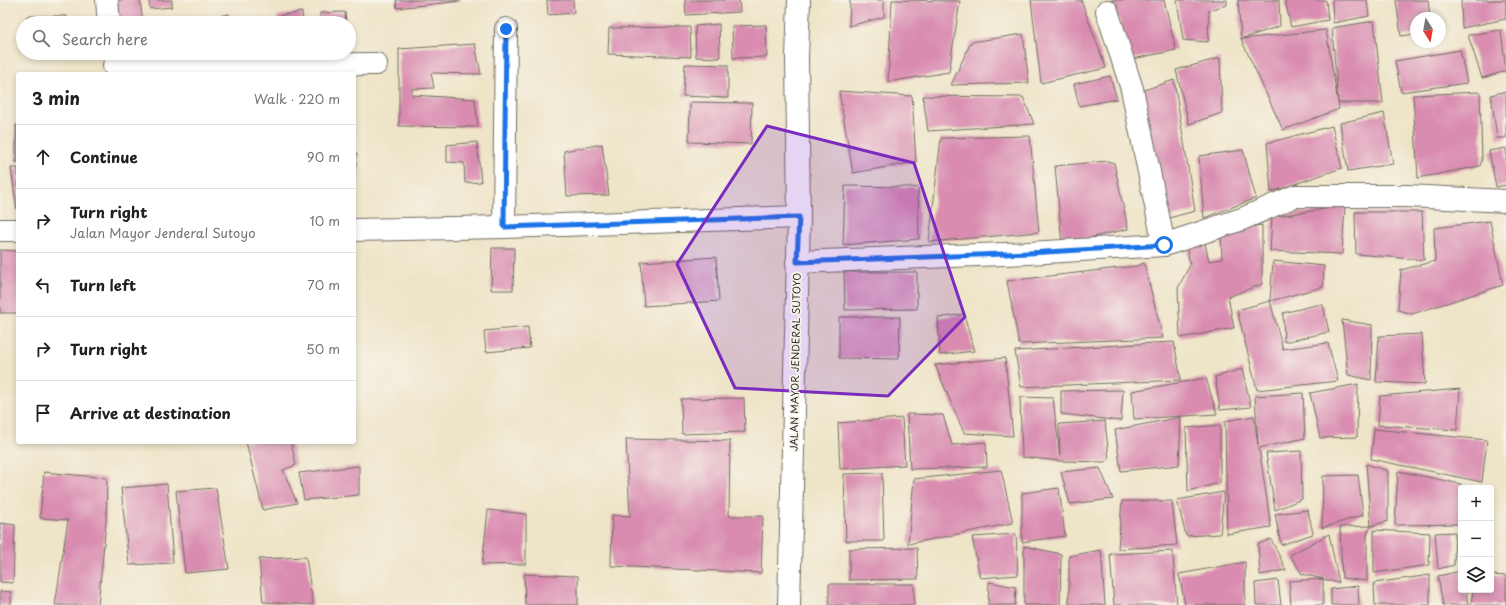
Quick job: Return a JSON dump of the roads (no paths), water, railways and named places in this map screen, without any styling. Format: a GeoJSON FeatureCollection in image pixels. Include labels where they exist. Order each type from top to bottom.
{"type":"FeatureCollection","features":[{"type":"Feature","properties":{"kind":"street"},"geometry":{"type":"LineString","coordinates":[[107,0],[108,16]]}},
{"type":"Feature","properties":{"kind":"street","name":"JALAN MAYOR JENDERAL SUTOYO"},"geometry":{"type":"LineString","coordinates":[[789,605],[799,217],[797,58],[799,0]]}},
{"type":"Feature","properties":{"kind":"street"},"geometry":{"type":"LineString","coordinates":[[1107,11],[1132,89],[1164,245]]}},
{"type":"Feature","properties":{"kind":"street"},"geometry":{"type":"LineString","coordinates":[[504,227],[506,29]]}},
{"type":"Feature","properties":{"kind":"street"},"geometry":{"type":"LineString","coordinates":[[114,64],[376,64]]}},
{"type":"Feature","properties":{"kind":"street"},"geometry":{"type":"LineString","coordinates":[[797,262],[1029,253],[1164,245],[1242,219],[1295,196],[1407,196],[1506,201]]}},
{"type":"Feature","properties":{"kind":"street"},"geometry":{"type":"LineString","coordinates":[[356,230],[504,227],[799,217]]}},
{"type":"Feature","properties":{"kind":"street"},"geometry":{"type":"LineString","coordinates":[[0,230],[16,230]]}}]}
